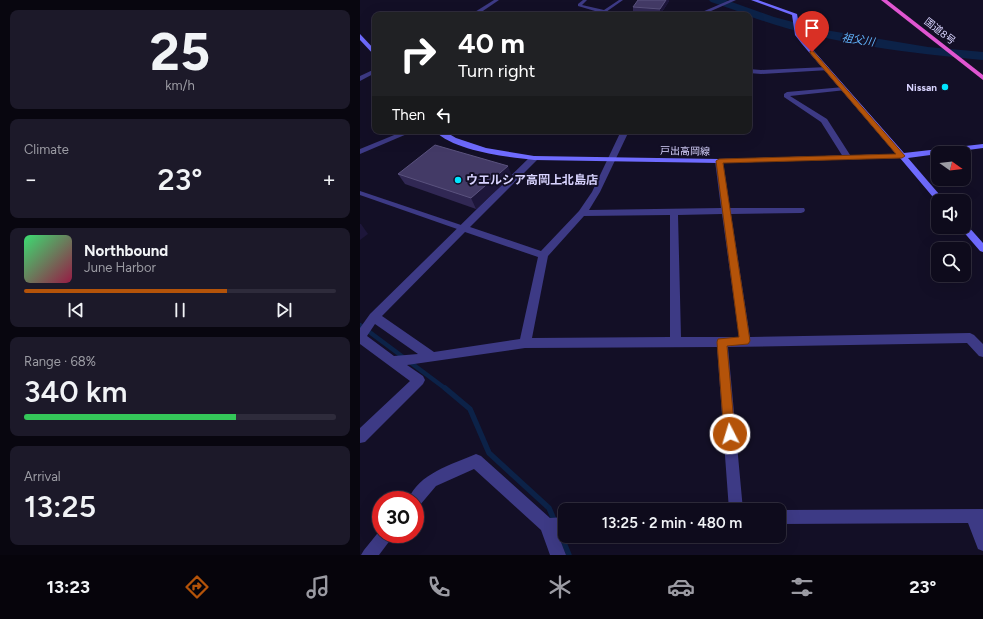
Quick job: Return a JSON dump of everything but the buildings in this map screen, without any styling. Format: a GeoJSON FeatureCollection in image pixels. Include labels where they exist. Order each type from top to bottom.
{"type":"FeatureCollection","features":[{"type":"Feature","properties":{"kind":"highway","name":"国道8号"},"geometry":{"type":"LineString","coordinates":[[884,0],[983,78]]}},
{"type":"Feature","properties":{"kind":"main road"},"geometry":{"type":"LineString","coordinates":[[753,0],[793,13],[795,15],[798,35],[804,43],[935,194]]}},
{"type":"Feature","properties":{"kind":"main road"},"geometry":{"type":"LineString","coordinates":[[360,36],[372,50]]}},
{"type":"Feature","properties":{"kind":"main road","name":"戸出高岡線"},"geometry":{"type":"LineString","coordinates":[[444,134],[454,140],[484,150],[508,155],[534,158],[612,160],[719,161],[848,158],[902,156],[982,147]]}},
{"type":"Feature","properties":{"kind":"main road"},"geometry":{"type":"LineString","coordinates":[[970,234],[983,249]]}},
{"type":"Feature","properties":{"kind":"street"},"geometry":{"type":"LineString","coordinates":[[478,12],[497,0]]}},
{"type":"Feature","properties":{"kind":"street"},"geometry":{"type":"LineString","coordinates":[[706,12],[734,0]]}},
{"type":"Feature","properties":{"kind":"street"},"geometry":{"type":"LineString","coordinates":[[752,71],[827,69]]}},
{"type":"Feature","properties":{"kind":"street"},"geometry":{"type":"LineString","coordinates":[[360,79],[372,73]]}},
{"type":"Feature","properties":{"kind":"street"},"geometry":{"type":"LineString","coordinates":[[844,89],[787,94],[787,97],[824,121],[848,158]]}},
{"type":"Feature","properties":{"kind":"street"},"geometry":{"type":"LineString","coordinates":[[360,152],[403,134]]}},
{"type":"Feature","properties":{"kind":"street"},"geometry":{"type":"LineString","coordinates":[[525,342],[543,255],[582,213],[596,192],[624,134]]}},
{"type":"Feature","properties":{"kind":"street"},"geometry":{"type":"LineString","coordinates":[[361,436],[419,380],[397,361],[361,336],[372,320],[462,228],[534,158]]}},
{"type":"Feature","properties":{"kind":"street"},"geometry":{"type":"LineString","coordinates":[[719,161],[745,341]]}},
{"type":"Feature","properties":{"kind":"street"},"geometry":{"type":"LineString","coordinates":[[582,213],[801,210]]}},
{"type":"Feature","properties":{"kind":"street"},"geometry":{"type":"LineString","coordinates":[[674,211],[676,342]]}},
{"type":"Feature","properties":{"kind":"street"},"geometry":{"type":"LineString","coordinates":[[462,228],[543,255]]}},
{"type":"Feature","properties":{"kind":"street"},"geometry":{"type":"LineString","coordinates":[[372,320],[432,357]]}},
{"type":"Feature","properties":{"kind":"street"},"geometry":{"type":"LineString","coordinates":[[397,361],[419,360],[525,342],[722,342],[970,338],[983,352]]}},
{"type":"Feature","properties":{"kind":"street"},"geometry":{"type":"LineString","coordinates":[[722,342],[735,503]]}},
{"type":"Feature","properties":{"kind":"street"},"geometry":{"type":"LineString","coordinates":[[423,491],[431,481],[476,461],[548,525],[558,555]]}},
{"type":"Feature","properties":{"kind":"street"},"geometry":{"type":"LineString","coordinates":[[786,517],[977,516],[983,544]]}},
{"type":"Feature","properties":{"kind":"street"},"geometry":{"type":"LineString","coordinates":[[548,525],[558,524]]}},
{"type":"Feature","properties":{"kind":"street"},"geometry":{"type":"LineString","coordinates":[[368,555],[378,543]]}},
{"type":"Feature","properties":{"kind":"lane"},"geometry":{"type":"LineString","coordinates":[[585,0],[579,6],[593,12]]}},
{"type":"Feature","properties":{"kind":"lane"},"geometry":{"type":"LineString","coordinates":[[600,12],[605,11],[621,0]]}},
{"type":"Feature","properties":{"kind":"lane"},"geometry":{"type":"LineString","coordinates":[[360,193],[462,228]]}},
{"type":"Feature","properties":{"kind":"waterway","name":"祖父川"},"geometry":{"type":"LineString","coordinates":[[715,0],[748,12]]}},
{"type":"Feature","properties":{"kind":"waterway","name":"祖父川"},"geometry":{"type":"LineString","coordinates":[[752,13],[818,33],[928,51],[983,56]]}},
{"type":"Feature","properties":{"kind":"waterway"},"geometry":{"type":"LineString","coordinates":[[360,325],[446,389]]}},
{"type":"Feature","properties":{"kind":"waterway"},"geometry":{"type":"LineString","coordinates":[[445,388],[470,409],[489,453],[549,508],[555,522]]}},
{"type":"Feature","properties":{"kind":"waterway"},"geometry":{"type":"LineString","coordinates":[[564,543],[569,555]]}},
{"type":"Feature","properties":{"kind":"place","name":"Nissan"},"geometry":{"type":"Point","coordinates":[945,87]}},
{"type":"Feature","properties":{"kind":"place","name":"ウエルシア高岡上北島店"},"geometry":{"type":"Point","coordinates":[458,180]}},
{"type":"Feature","properties":{"kind":"route"},"geometry":{"type":"LineString","coordinates":[[730,434],[722,342],[745,341],[719,161],[809,160],[902,156],[812,52]]}}]}
